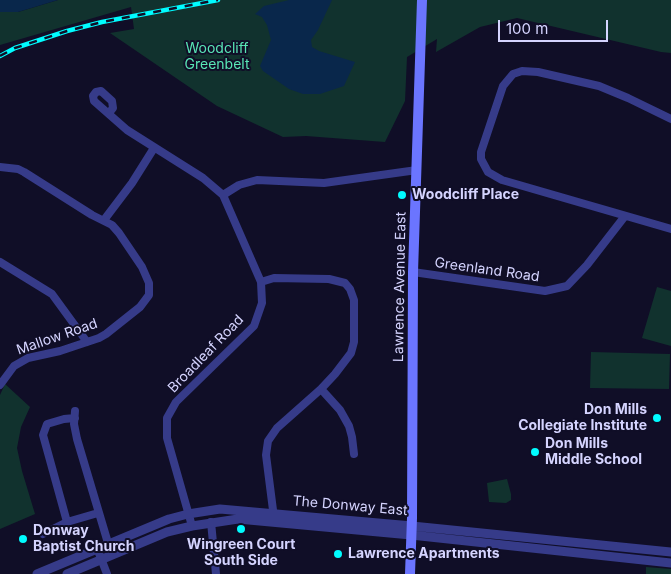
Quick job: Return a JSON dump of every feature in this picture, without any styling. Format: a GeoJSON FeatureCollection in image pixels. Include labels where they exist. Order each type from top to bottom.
{"type":"FeatureCollection","features":[{"type":"Feature","properties":{"kind":"main road","name":"Lawrence Avenue East"},"geometry":{"type":"LineString","coordinates":[[410,574],[412,531],[413,272],[422,0]]}},
{"type":"Feature","properties":{"kind":"street"},"geometry":{"type":"LineString","coordinates":[[671,119],[599,86],[538,72],[522,71],[513,74],[503,86],[481,152],[481,159],[488,172],[502,180],[671,229]]}},
{"type":"Feature","properties":{"kind":"street","name":"Broadleaf Road"},"geometry":{"type":"LineString","coordinates":[[109,113],[127,130],[203,178],[223,195],[261,282],[262,303],[254,326],[176,402],[167,418],[167,438],[192,526]]}},
{"type":"Feature","properties":{"kind":"street"},"geometry":{"type":"LineString","coordinates":[[0,167],[10,167],[24,172],[92,215],[104,220],[132,183],[154,148]]}},
{"type":"Feature","properties":{"kind":"street"},"geometry":{"type":"LineString","coordinates":[[223,195],[239,185],[257,180],[324,183],[416,170]]}},
{"type":"Feature","properties":{"kind":"street","name":"Greenland Road"},"geometry":{"type":"LineString","coordinates":[[413,272],[545,292],[567,286],[587,265],[624,216]]}},
{"type":"Feature","properties":{"kind":"street","name":"Mallow Road"},"geometry":{"type":"LineString","coordinates":[[0,386],[14,366],[28,358],[60,351],[106,334],[140,307],[149,295],[149,283],[142,267],[119,233],[104,220]]}},
{"type":"Feature","properties":{"kind":"street"},"geometry":{"type":"LineString","coordinates":[[0,262],[52,294],[87,342]]}},
{"type":"Feature","properties":{"kind":"street"},"geometry":{"type":"LineString","coordinates":[[261,282],[274,278],[319,278],[345,283],[350,289],[354,300],[354,342],[346,360],[321,389],[277,428],[268,441],[266,455],[274,517]]}},
{"type":"Feature","properties":{"kind":"street"},"geometry":{"type":"LineString","coordinates":[[0,366],[8,372]]}},
{"type":"Feature","properties":{"kind":"street"},"geometry":{"type":"LineString","coordinates":[[321,389],[340,410],[349,426],[354,454]]}},
{"type":"Feature","properties":{"kind":"street"},"geometry":{"type":"LineString","coordinates":[[67,522],[43,435],[44,429],[48,424],[75,415],[74,424],[77,440],[108,543]]}},
{"type":"Feature","properties":{"kind":"street","name":"The Donway East"},"geometry":{"type":"LineString","coordinates":[[37,574],[169,519],[188,514],[220,510],[412,531],[544,539],[671,552]]}},
{"type":"Feature","properties":{"kind":"street"},"geometry":{"type":"LineString","coordinates":[[43,534],[67,522],[98,513]]}},
{"type":"Feature","properties":{"kind":"street","name":"The Donway East"},"geometry":{"type":"LineString","coordinates":[[66,574],[167,532],[211,522],[274,517]]}},
{"type":"Feature","properties":{"kind":"street"},"geometry":{"type":"LineString","coordinates":[[211,522],[216,574]]}},
{"type":"Feature","properties":{"kind":"street","name":"The Donway East"},"geometry":{"type":"LineString","coordinates":[[412,531],[542,550],[671,563]]}},
{"type":"Feature","properties":{"kind":"street"},"geometry":{"type":"LineString","coordinates":[[542,550],[544,539]]}},
{"type":"Feature","properties":{"kind":"street"},"geometry":{"type":"LineString","coordinates":[[619,558],[620,547]]}},
{"type":"Feature","properties":{"kind":"street"},"geometry":{"type":"LineString","coordinates":[[98,548],[107,574]]}},
{"type":"Feature","properties":{"kind":"green space","name":"Woodcliff Greenbelt"},"geometry":{"type":"Polygon","coordinates":[[[58,0],[671,0],[671,53],[517,18],[480,27],[436,52],[437,39],[407,57],[405,101],[385,142],[306,136],[283,137],[217,106],[110,33],[134,29],[131,7],[0,45],[0,12],[18,12],[58,0]]]}},
{"type":"Feature","properties":{"kind":"green space"},"geometry":{"type":"Polygon","coordinates":[[[657,287],[671,291],[671,346],[642,338],[657,287]]]}},
{"type":"Feature","properties":{"kind":"green space"},"geometry":{"type":"Polygon","coordinates":[[[591,352],[670,354],[669,389],[590,388],[591,352]]]}},
{"type":"Feature","properties":{"kind":"green space"},"geometry":{"type":"Polygon","coordinates":[[[5,384],[30,407],[21,427],[17,448],[35,514],[0,529],[0,395],[5,384]]]}},
{"type":"Feature","properties":{"kind":"green space"},"geometry":{"type":"Polygon","coordinates":[[[507,479],[511,500],[506,503],[489,502],[487,483],[507,479]]]}},
{"type":"Feature","properties":{"kind":"green space"},"geometry":{"type":"Polygon","coordinates":[[[646,567],[671,569],[671,574],[646,574],[646,567]]]}},
{"type":"Feature","properties":{"kind":"water"},"geometry":{"type":"Polygon","coordinates":[[[0,0],[58,0],[18,12],[0,12],[0,0]]]}},
{"type":"Feature","properties":{"kind":"water"},"geometry":{"type":"Polygon","coordinates":[[[289,0],[332,0],[318,30],[311,40],[312,47],[319,51],[355,62],[344,86],[320,94],[303,94],[289,89],[263,71],[260,66],[271,40],[267,25],[262,17],[255,14],[264,6],[289,0]]]}},
{"type":"Feature","properties":{"kind":"railway"},"geometry":{"type":"LineString","coordinates":[[0,56],[15,48],[102,22],[218,0]]}},
{"type":"Feature","properties":{"kind":"place","name":"Woodcliff Place"},"geometry":{"type":"Point","coordinates":[402,195]}},
{"type":"Feature","properties":{"kind":"place","name":"Don Mills Collegiate Institute"},"geometry":{"type":"Point","coordinates":[657,418]}},
{"type":"Feature","properties":{"kind":"place","name":"Don Mills Middle School"},"geometry":{"type":"Point","coordinates":[535,452]}},
{"type":"Feature","properties":{"kind":"place","name":"Wingreen Court South Side"},"geometry":{"type":"Point","coordinates":[241,529]}},
{"type":"Feature","properties":{"kind":"place","name":"Donway Baptist Church"},"geometry":{"type":"Point","coordinates":[23,539]}},
{"type":"Feature","properties":{"kind":"place","name":"Lawrence Apartments"},"geometry":{"type":"Point","coordinates":[338,554]}}]}
